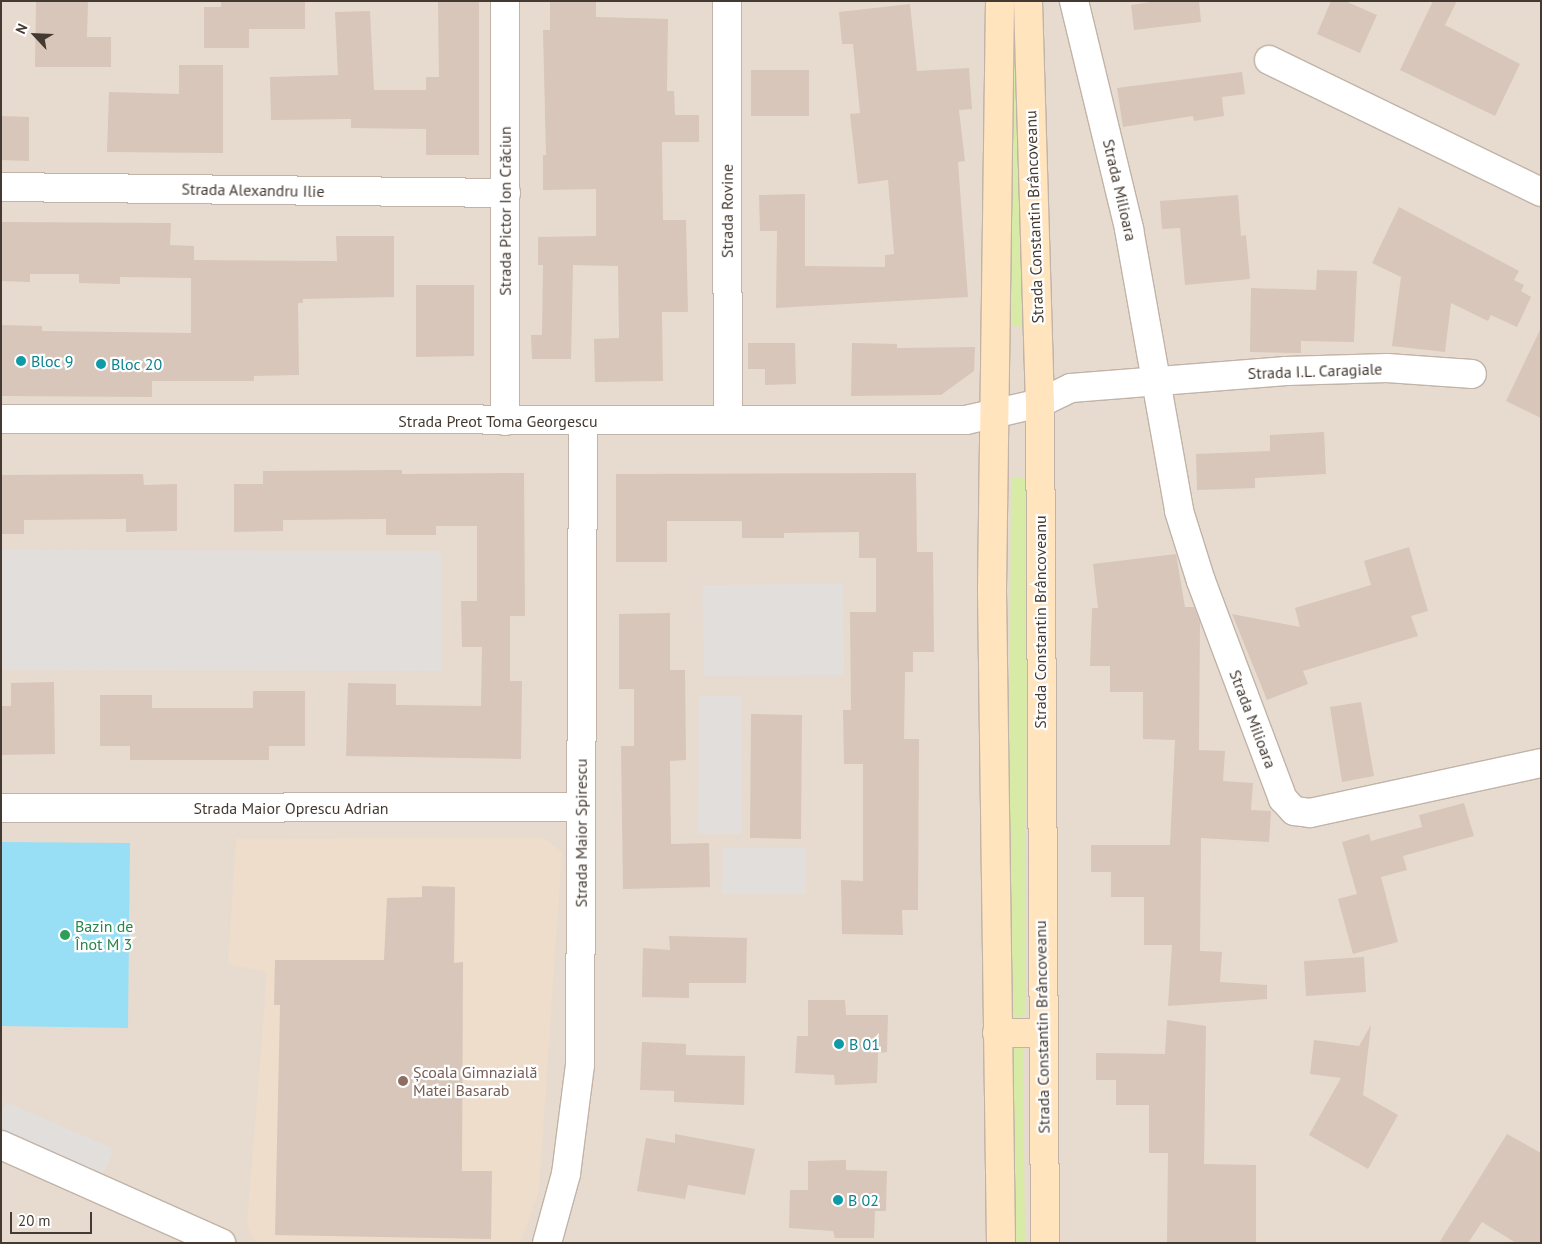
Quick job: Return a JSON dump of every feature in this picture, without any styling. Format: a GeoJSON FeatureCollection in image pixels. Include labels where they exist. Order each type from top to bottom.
{"type":"FeatureCollection","features":[{"type":"Feature","properties":{"kind":"main road","name":"Strada Constantin Brâncoveanu"},"geometry":{"type":"LineString","coordinates":[[1000,1],[992,591],[1001,1243]]}},
{"type":"Feature","properties":{"kind":"main road","name":"Strada Constantin Brâncoveanu"},"geometry":{"type":"LineString","coordinates":[[1028,1],[1040,404],[1042,1033],[1045,1243]]}},
{"type":"Feature","properties":{"kind":"main road"},"geometry":{"type":"LineString","coordinates":[[997,1033],[1042,1033]]}},
{"type":"Feature","properties":{"kind":"street","name":"Strada Pictor Ion Crăciun"},"geometry":{"type":"LineString","coordinates":[[505,1],[505,421]]}},
{"type":"Feature","properties":{"kind":"street","name":"Strada Rovine"},"geometry":{"type":"LineString","coordinates":[[727,1],[728,420]]}},
{"type":"Feature","properties":{"kind":"street","name":"Strada Milioara"},"geometry":{"type":"LineString","coordinates":[[1074,1],[1129,229],[1180,511],[1190,549],[1283,799],[1294,811],[1310,813],[1541,763]]}},
{"type":"Feature","properties":{"kind":"street"},"geometry":{"type":"LineString","coordinates":[[1269,60],[1541,192]]}},
{"type":"Feature","properties":{"kind":"street","name":"Strada Alexandru Ilie"},"geometry":{"type":"LineString","coordinates":[[1,187],[506,193]]}},
{"type":"Feature","properties":{"kind":"street","name":"Strada I.L. Caragiale"},"geometry":{"type":"LineString","coordinates":[[1158,381],[1286,371],[1388,368],[1472,374]]}},
{"type":"Feature","properties":{"kind":"street"},"geometry":{"type":"LineString","coordinates":[[994,412],[1040,404],[1071,388],[1158,381]]}},
{"type":"Feature","properties":{"kind":"street","name":"Strada Preot Toma Georgescu"},"geometry":{"type":"LineString","coordinates":[[1,419],[966,420],[994,412]]}},
{"type":"Feature","properties":{"kind":"street","name":"Strada Maior Spirescu"},"geometry":{"type":"LineString","coordinates":[[547,1243],[566,1174],[580,1065],[583,420]]}},
{"type":"Feature","properties":{"kind":"street","name":"Strada Maior Oprescu Adrian"},"geometry":{"type":"LineString","coordinates":[[1,808],[581,807]]}},
{"type":"Feature","properties":{"kind":"street"},"geometry":{"type":"LineString","coordinates":[[1,1145],[221,1243]]}},
{"type":"Feature","properties":{"kind":"shaded area"},"geometry":{"type":"Polygon","coordinates":[[[1,1],[1541,1],[1541,1243],[1,1243],[1,1]]]}},
{"type":"Feature","properties":{"kind":"shaded area"},"geometry":{"type":"Polygon","coordinates":[[[1,550],[441,551],[441,671],[1,670],[1,550]]]}},
{"type":"Feature","properties":{"kind":"shaded area"},"geometry":{"type":"Polygon","coordinates":[[[843,584],[844,675],[704,676],[702,585],[843,584]]]}},
{"type":"Feature","properties":{"kind":"shaded area"},"geometry":{"type":"Polygon","coordinates":[[[699,696],[741,696],[741,834],[698,834],[699,696]]]}},
{"type":"Feature","properties":{"kind":"shaded area","name":"Școala Gimnazială Matei Basarab"},"geometry":{"type":"Polygon","coordinates":[[[542,837],[562,852],[539,1191],[520,1243],[262,1243],[254,1240],[247,1226],[267,972],[228,964],[236,839],[542,837]]]}},
{"type":"Feature","properties":{"kind":"shaded area"},"geometry":{"type":"Polygon","coordinates":[[[723,848],[806,848],[806,894],[722,894],[723,848]]]}},
{"type":"Feature","properties":{"kind":"shaded area"},"geometry":{"type":"Polygon","coordinates":[[[6,1102],[114,1149],[103,1174],[1,1130],[1,1113],[6,1102]]]}},
{"type":"Feature","properties":{"kind":"green space"},"geometry":{"type":"Polygon","coordinates":[[[1010,1],[1015,1],[1023,327],[1007,325],[1010,1]]]}},
{"type":"Feature","properties":{"kind":"green space"},"geometry":{"type":"Polygon","coordinates":[[[1011,477],[1028,479],[1025,1016],[1008,1018],[1011,477]]]}},
{"type":"Feature","properties":{"kind":"green space"},"geometry":{"type":"Polygon","coordinates":[[[1006,1045],[1023,1045],[1025,1243],[1008,1243],[1006,1045]]]}},
{"type":"Feature","properties":{"kind":"water","name":"Bazin de Înot M 3"},"geometry":{"type":"Polygon","coordinates":[[[1,842],[130,843],[128,1028],[1,1026],[1,842]]]}},
{"type":"Feature","properties":{"kind":"building"},"geometry":{"type":"Polygon","coordinates":[[[36,1],[88,1],[87,37],[111,37],[111,67],[35,67],[36,1]]]}},
{"type":"Feature","properties":{"kind":"building"},"geometry":{"type":"Polygon","coordinates":[[[221,1],[305,1],[305,29],[249,29],[249,48],[204,48],[204,7],[221,7],[221,1]]]}},
{"type":"Feature","properties":{"kind":"building"},"geometry":{"type":"Polygon","coordinates":[[[438,1],[479,1],[479,155],[426,155],[426,129],[351,128],[351,119],[271,120],[270,77],[338,75],[335,12],[370,11],[374,90],[426,90],[426,77],[439,77],[438,1]]]}},
{"type":"Feature","properties":{"kind":"building"},"geometry":{"type":"Polygon","coordinates":[[[550,1],[596,1],[596,17],[668,19],[667,91],[674,91],[675,115],[699,115],[699,142],[662,142],[663,220],[686,220],[688,312],[662,312],[663,381],[595,382],[594,339],[619,338],[618,266],[573,265],[571,359],[532,359],[531,335],[542,335],[543,265],[538,265],[538,237],[596,236],[596,189],[543,190],[543,155],[546,155],[543,30],[550,30],[550,1]]]}},
{"type":"Feature","properties":{"kind":"building"},"geometry":{"type":"Polygon","coordinates":[[[1157,1],[1199,1],[1201,22],[1134,30],[1131,5],[1157,1]]]}},
{"type":"Feature","properties":{"kind":"building"},"geometry":{"type":"Polygon","coordinates":[[[1331,1],[1345,1],[1377,15],[1360,53],[1317,34],[1331,1]]]}},
{"type":"Feature","properties":{"kind":"building"},"geometry":{"type":"Polygon","coordinates":[[[1433,1],[1457,1],[1445,25],[1520,64],[1495,116],[1400,70],[1433,1]]]}},
{"type":"Feature","properties":{"kind":"building"},"geometry":{"type":"Polygon","coordinates":[[[910,4],[917,71],[969,68],[972,109],[959,110],[965,161],[958,162],[968,297],[776,308],[777,231],[760,231],[759,195],[805,194],[805,266],[885,267],[885,255],[894,254],[888,180],[858,184],[850,114],[860,113],[853,44],[842,44],[839,12],[910,4]]]}},
{"type":"Feature","properties":{"kind":"building"},"geometry":{"type":"Polygon","coordinates":[[[179,65],[223,65],[223,153],[107,152],[109,92],[179,94],[179,65]]]}},
{"type":"Feature","properties":{"kind":"building"},"geometry":{"type":"Polygon","coordinates":[[[751,70],[809,70],[809,116],[751,116],[751,70]]]}},
{"type":"Feature","properties":{"kind":"building"},"geometry":{"type":"Polygon","coordinates":[[[1242,72],[1245,94],[1222,97],[1224,116],[1194,121],[1193,116],[1123,127],[1117,88],[1242,72]]]}},
{"type":"Feature","properties":{"kind":"building"},"geometry":{"type":"Polygon","coordinates":[[[1,116],[29,117],[29,161],[1,160],[1,116]]]}},
{"type":"Feature","properties":{"kind":"building"},"geometry":{"type":"Polygon","coordinates":[[[1238,195],[1241,236],[1246,235],[1250,279],[1185,285],[1180,228],[1162,229],[1160,201],[1238,195]]]}},
{"type":"Feature","properties":{"kind":"building"},"geometry":{"type":"Polygon","coordinates":[[[1399,207],[1519,271],[1514,280],[1524,285],[1521,291],[1531,297],[1517,327],[1491,315],[1488,321],[1451,303],[1445,352],[1392,346],[1401,277],[1372,263],[1399,207]]]}},
{"type":"Feature","properties":{"kind":"building"},"geometry":{"type":"Polygon","coordinates":[[[1,222],[171,223],[170,245],[194,246],[194,260],[337,261],[336,236],[394,236],[394,297],[303,299],[303,303],[298,303],[299,375],[254,376],[254,381],[152,381],[152,397],[1,396],[1,325],[42,326],[42,331],[191,333],[191,278],[120,277],[120,284],[79,283],[79,274],[30,274],[30,282],[1,281],[1,222]]]}},
{"type":"Feature","properties":{"kind":"building"},"geometry":{"type":"Polygon","coordinates":[[[1317,270],[1357,271],[1354,342],[1301,341],[1301,353],[1250,352],[1251,288],[1316,290],[1317,270]]]}},
{"type":"Feature","properties":{"kind":"building"},"geometry":{"type":"Polygon","coordinates":[[[416,285],[474,285],[474,356],[416,357],[416,285]]]}},
{"type":"Feature","properties":{"kind":"building"},"geometry":{"type":"Polygon","coordinates":[[[1541,328],[1541,418],[1506,401],[1541,328]]]}},
{"type":"Feature","properties":{"kind":"building"},"geometry":{"type":"Polygon","coordinates":[[[748,343],[795,343],[796,384],[765,385],[765,369],[748,369],[748,343]]]}},
{"type":"Feature","properties":{"kind":"building"},"geometry":{"type":"Polygon","coordinates":[[[852,343],[897,344],[897,348],[975,347],[974,371],[941,395],[851,396],[852,343]]]}},
{"type":"Feature","properties":{"kind":"building"},"geometry":{"type":"Polygon","coordinates":[[[1324,432],[1326,474],[1255,478],[1255,488],[1197,490],[1196,454],[1270,451],[1270,435],[1324,432]]]}},
{"type":"Feature","properties":{"kind":"building"},"geometry":{"type":"Polygon","coordinates":[[[402,470],[402,474],[524,473],[525,616],[510,616],[510,681],[522,681],[521,759],[346,756],[348,683],[396,684],[396,705],[481,706],[482,647],[462,647],[461,601],[477,601],[477,526],[436,526],[436,535],[386,535],[386,519],[283,520],[283,531],[234,532],[234,484],[263,484],[263,471],[402,470]]]}},
{"type":"Feature","properties":{"kind":"building"},"geometry":{"type":"Polygon","coordinates":[[[916,473],[917,552],[933,552],[934,652],[913,652],[913,672],[905,672],[904,739],[919,739],[918,910],[902,910],[903,935],[842,934],[841,880],[863,881],[863,764],[844,764],[843,710],[851,710],[850,612],[876,612],[876,558],[859,558],[859,532],[784,533],[784,538],[742,538],[742,521],[667,521],[667,562],[616,562],[616,474],[916,473]]]}},
{"type":"Feature","properties":{"kind":"building"},"geometry":{"type":"Polygon","coordinates":[[[143,474],[144,485],[177,484],[177,531],[126,532],[126,519],[24,520],[24,534],[1,534],[1,475],[143,474]]]}},
{"type":"Feature","properties":{"kind":"building"},"geometry":{"type":"Polygon","coordinates":[[[1409,547],[1428,611],[1411,616],[1418,636],[1303,671],[1308,684],[1267,700],[1232,614],[1300,627],[1295,608],[1371,585],[1364,561],[1409,547]]]}},
{"type":"Feature","properties":{"kind":"building"},"geometry":{"type":"Polygon","coordinates":[[[1176,554],[1185,607],[1194,607],[1200,622],[1199,750],[1225,751],[1223,781],[1253,783],[1251,810],[1271,811],[1269,842],[1201,838],[1200,951],[1222,952],[1220,982],[1267,985],[1267,999],[1168,1006],[1172,945],[1144,945],[1144,897],[1111,897],[1111,872],[1091,872],[1091,845],[1170,845],[1175,740],[1143,739],[1143,692],[1110,692],[1110,666],[1090,666],[1092,608],[1098,608],[1093,564],[1176,554]]]}},
{"type":"Feature","properties":{"kind":"building"},"geometry":{"type":"Polygon","coordinates":[[[670,613],[670,670],[685,670],[686,760],[670,761],[671,844],[709,843],[710,887],[623,889],[621,746],[634,746],[634,689],[619,689],[619,614],[670,613]]]}},
{"type":"Feature","properties":{"kind":"building"},"geometry":{"type":"Polygon","coordinates":[[[54,682],[55,754],[1,755],[1,706],[11,706],[11,683],[54,682]]]}},
{"type":"Feature","properties":{"kind":"building"},"geometry":{"type":"Polygon","coordinates":[[[253,691],[305,691],[305,746],[269,746],[269,760],[130,760],[130,746],[100,746],[100,695],[152,695],[152,708],[253,708],[253,691]]]}},
{"type":"Feature","properties":{"kind":"building"},"geometry":{"type":"Polygon","coordinates":[[[1361,702],[1374,776],[1342,782],[1330,707],[1361,702]]]}},
{"type":"Feature","properties":{"kind":"building"},"geometry":{"type":"Polygon","coordinates":[[[751,714],[802,715],[801,839],[750,838],[751,714]]]}},
{"type":"Feature","properties":{"kind":"building"},"geometry":{"type":"Polygon","coordinates":[[[1464,803],[1474,836],[1403,856],[1407,870],[1381,877],[1398,942],[1353,954],[1338,899],[1357,894],[1342,842],[1369,834],[1371,841],[1422,827],[1419,815],[1464,803]]]}},
{"type":"Feature","properties":{"kind":"building"},"geometry":{"type":"Polygon","coordinates":[[[422,886],[455,887],[454,963],[463,962],[462,1171],[492,1171],[491,1239],[275,1235],[280,1005],[274,1005],[275,960],[384,960],[387,898],[422,897],[422,886]]]}},
{"type":"Feature","properties":{"kind":"building"},"geometry":{"type":"Polygon","coordinates":[[[669,936],[747,938],[746,983],[689,983],[689,998],[642,997],[643,948],[670,950],[669,936]]]}},
{"type":"Feature","properties":{"kind":"building"},"geometry":{"type":"Polygon","coordinates":[[[1364,957],[1366,992],[1306,996],[1304,961],[1364,957]]]}},
{"type":"Feature","properties":{"kind":"building","name":"B 01"},"geometry":{"type":"Polygon","coordinates":[[[808,1000],[845,1000],[846,1015],[888,1015],[887,1052],[878,1053],[877,1083],[835,1085],[834,1075],[795,1073],[797,1036],[808,1036],[808,1000]]]}},
{"type":"Feature","properties":{"kind":"building"},"geometry":{"type":"Polygon","coordinates":[[[1167,1020],[1206,1026],[1204,1164],[1256,1165],[1256,1243],[1167,1243],[1168,1153],[1149,1153],[1149,1105],[1116,1105],[1116,1080],[1096,1080],[1096,1053],[1165,1054],[1167,1020]]]}},
{"type":"Feature","properties":{"kind":"building"},"geometry":{"type":"Polygon","coordinates":[[[1371,1025],[1363,1095],[1398,1115],[1368,1169],[1309,1135],[1341,1078],[1310,1074],[1314,1040],[1359,1046],[1371,1025]]]}},
{"type":"Feature","properties":{"kind":"building"},"geometry":{"type":"Polygon","coordinates":[[[642,1042],[686,1044],[686,1055],[745,1056],[744,1105],[674,1102],[674,1091],[640,1090],[642,1042]]]}},
{"type":"Feature","properties":{"kind":"building"},"geometry":{"type":"Polygon","coordinates":[[[675,1134],[755,1149],[745,1195],[688,1185],[685,1199],[637,1191],[646,1138],[675,1143],[675,1134]]]}},
{"type":"Feature","properties":{"kind":"building"},"geometry":{"type":"Polygon","coordinates":[[[1507,1134],[1541,1153],[1541,1243],[1516,1243],[1482,1222],[1468,1243],[1439,1243],[1507,1134]]]}},
{"type":"Feature","properties":{"kind":"building","name":"B 02"},"geometry":{"type":"Polygon","coordinates":[[[846,1160],[846,1170],[887,1171],[886,1211],[875,1211],[874,1238],[835,1238],[833,1231],[789,1228],[790,1190],[808,1190],[808,1161],[846,1160]]]}},
{"type":"Feature","properties":{"kind":"place","name":"Bloc 9"},"geometry":{"type":"Point","coordinates":[21,361]}},
{"type":"Feature","properties":{"kind":"place","name":"Bloc 20"},"geometry":{"type":"Point","coordinates":[101,364]}},
{"type":"Feature","properties":{"kind":"place","name":"Bazin de Înot M 3"},"geometry":{"type":"Point","coordinates":[65,935]}},
{"type":"Feature","properties":{"kind":"place","name":"B 01"},"geometry":{"type":"Point","coordinates":[839,1044]}},
{"type":"Feature","properties":{"kind":"place","name":"Școala Gimnazială Matei Basarab"},"geometry":{"type":"Point","coordinates":[403,1081]}},
{"type":"Feature","properties":{"kind":"place","name":"B 02"},"geometry":{"type":"Point","coordinates":[838,1200]}}]}
